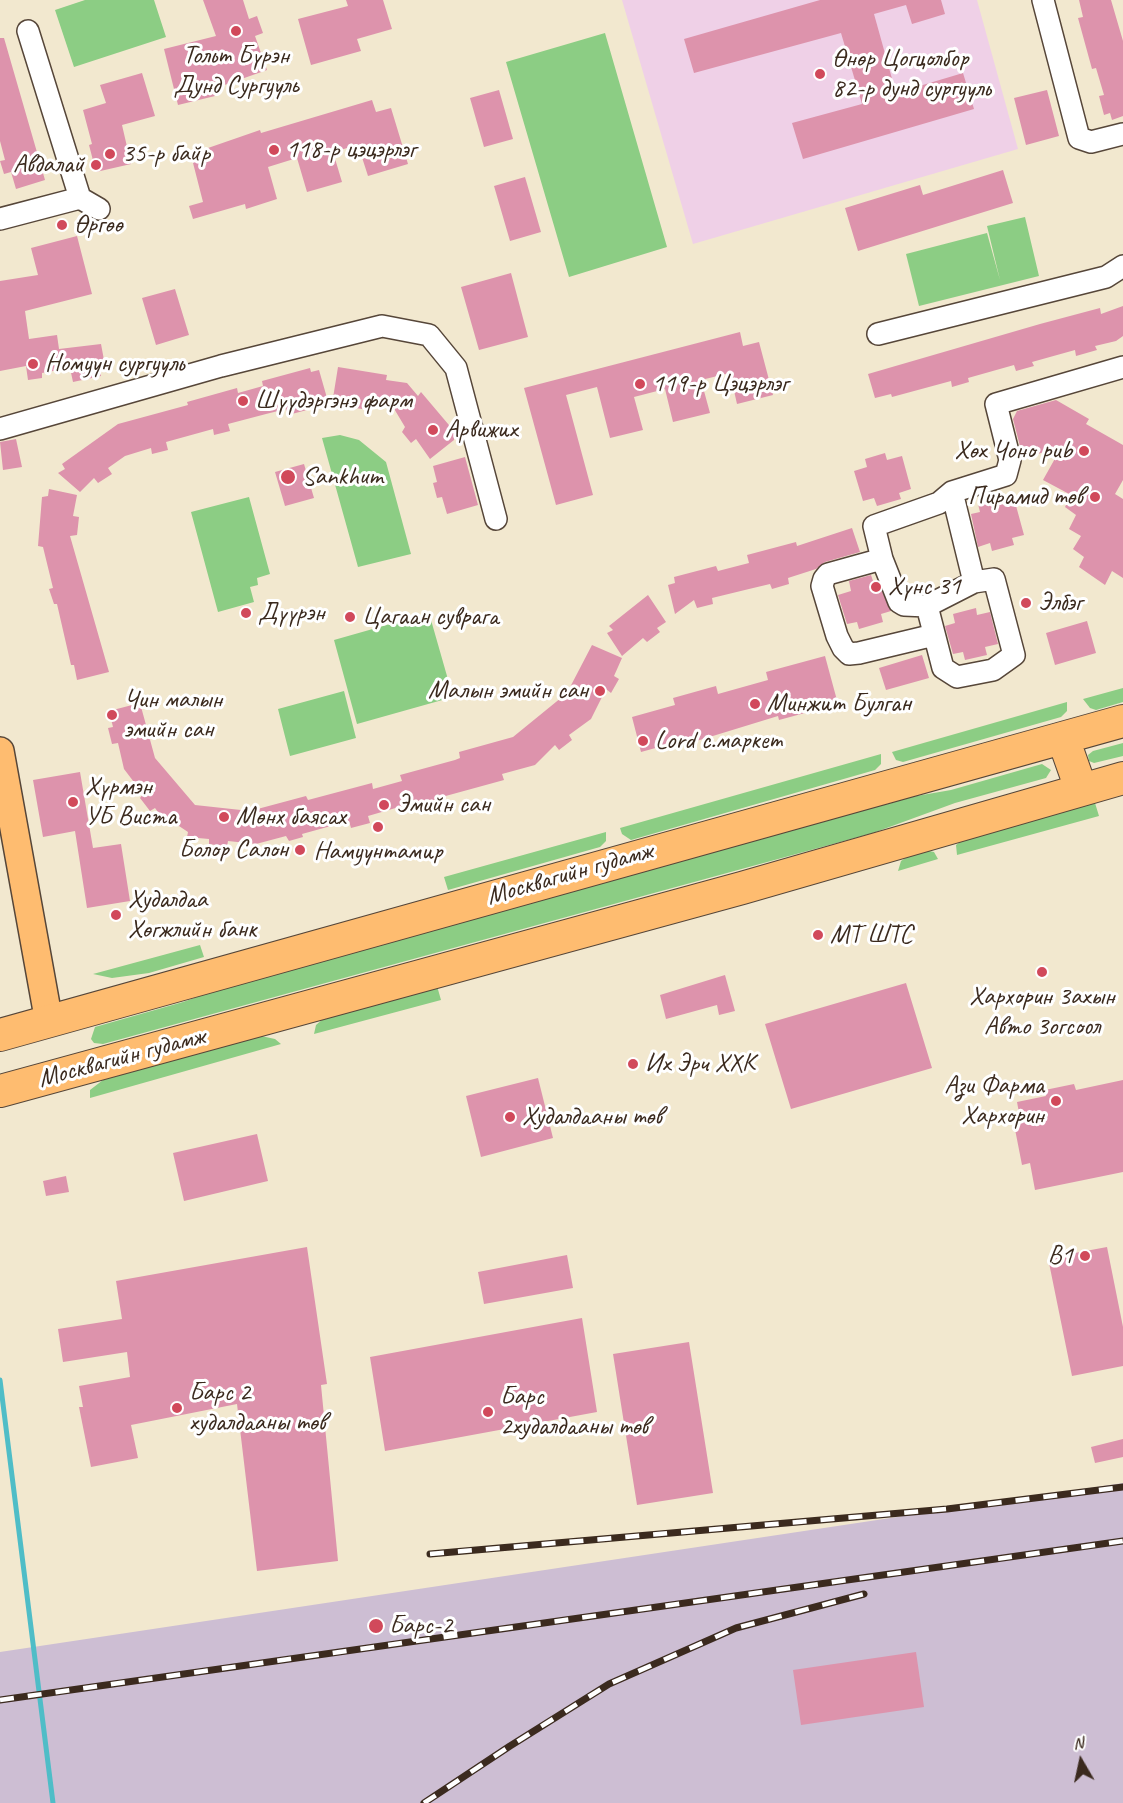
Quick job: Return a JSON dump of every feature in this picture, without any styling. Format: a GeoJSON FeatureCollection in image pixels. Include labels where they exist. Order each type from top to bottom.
{"type":"FeatureCollection","features":[{"type":"Feature","properties":{"kind":"highway","name":"Москвагийн гудамж"},"geometry":{"type":"LineString","coordinates":[[9,1033],[1123,721]]}},
{"type":"Feature","properties":{"kind":"highway"},"geometry":{"type":"LineString","coordinates":[[1063,738],[1081,789]]}},
{"type":"Feature","properties":{"kind":"highway","name":"Москвагийн гудамж"},"geometry":{"type":"LineString","coordinates":[[11,1088],[742,888],[1123,778]]}},
{"type":"Feature","properties":{"kind":"main road"},"geometry":{"type":"LineString","coordinates":[[0,751],[49,1022]]}},
{"type":"Feature","properties":{"kind":"street"},"geometry":{"type":"LineString","coordinates":[[1043,0],[1079,138],[1091,142],[1123,134]]}},
{"type":"Feature","properties":{"kind":"street"},"geometry":{"type":"LineString","coordinates":[[28,31],[80,198],[99,209]]}},
{"type":"Feature","properties":{"kind":"street"},"geometry":{"type":"LineString","coordinates":[[0,219],[80,198]]}},
{"type":"Feature","properties":{"kind":"street"},"geometry":{"type":"LineString","coordinates":[[878,334],[1106,277],[1123,266]]}},
{"type":"Feature","properties":{"kind":"street"},"geometry":{"type":"LineString","coordinates":[[0,429],[221,366],[382,326],[394,328],[429,335],[456,368],[496,519]]}},
{"type":"Feature","properties":{"kind":"street"},"geometry":{"type":"LineString","coordinates":[[927,606],[943,668],[957,677],[993,670],[1014,654],[994,579],[974,582],[927,606],[904,605],[899,602],[882,559],[874,526],[939,503],[952,492],[1006,476],[1010,460],[996,404],[1123,368]]}},
{"type":"Feature","properties":{"kind":"street"},"geometry":{"type":"LineString","coordinates":[[952,492],[974,582]]}},
{"type":"Feature","properties":{"kind":"street"},"geometry":{"type":"LineString","coordinates":[[882,559],[828,574],[824,579],[822,586],[837,636],[843,648],[849,654],[859,653],[934,634]]}},
{"type":"Feature","properties":{"kind":"shaded area","name":"Өнөр Цогцолбор 82-р дунд сургууль"},"geometry":{"type":"Polygon","coordinates":[[[622,0],[977,0],[1018,149],[693,244],[622,0]]]}},
{"type":"Feature","properties":{"kind":"shaded area"},"geometry":{"type":"Polygon","coordinates":[[[1123,1483],[1123,1803],[0,1803],[0,1652],[1123,1483]]]}},
{"type":"Feature","properties":{"kind":"green space"},"geometry":{"type":"Polygon","coordinates":[[[85,0],[154,0],[166,37],[74,67],[55,10],[85,0]]]}},
{"type":"Feature","properties":{"kind":"green space"},"geometry":{"type":"Polygon","coordinates":[[[605,33],[667,247],[569,277],[506,62],[605,33]]]}},
{"type":"Feature","properties":{"kind":"green space"},"geometry":{"type":"Polygon","coordinates":[[[1025,217],[1039,276],[919,306],[906,254],[987,233],[1000,280],[987,226],[1025,217]]]}},
{"type":"Feature","properties":{"kind":"green space"},"geometry":{"type":"Polygon","coordinates":[[[340,435],[359,440],[386,462],[411,554],[358,567],[322,438],[340,435]]]}},
{"type":"Feature","properties":{"kind":"green space"},"geometry":{"type":"Polygon","coordinates":[[[249,497],[270,574],[257,578],[258,585],[250,587],[254,602],[218,612],[191,512],[249,497]]]}},
{"type":"Feature","properties":{"kind":"green space"},"geometry":{"type":"Polygon","coordinates":[[[429,613],[453,697],[357,724],[334,640],[429,613]]]}},
{"type":"Feature","properties":{"kind":"green space"},"geometry":{"type":"Polygon","coordinates":[[[1123,688],[1123,702],[1096,710],[1090,708],[1083,699],[1123,688]]]}},
{"type":"Feature","properties":{"kind":"green space"},"geometry":{"type":"Polygon","coordinates":[[[344,691],[356,738],[290,756],[278,709],[344,691]]]}},
{"type":"Feature","properties":{"kind":"green space"},"geometry":{"type":"Polygon","coordinates":[[[1067,702],[1067,711],[1061,717],[903,762],[896,760],[892,752],[1067,702]]]}},
{"type":"Feature","properties":{"kind":"green space"},"geometry":{"type":"Polygon","coordinates":[[[1123,743],[1123,756],[1094,763],[1089,761],[1088,755],[1093,751],[1123,743]]]}},
{"type":"Feature","properties":{"kind":"green space"},"geometry":{"type":"Polygon","coordinates":[[[881,754],[881,764],[875,770],[631,840],[622,834],[620,828],[881,754]]]}},
{"type":"Feature","properties":{"kind":"green space"},"geometry":{"type":"Polygon","coordinates":[[[1042,764],[1051,770],[1046,778],[955,803],[873,833],[103,1044],[94,1043],[91,1039],[95,1027],[183,1002],[222,988],[876,803],[951,790],[1042,764]]]}},
{"type":"Feature","properties":{"kind":"green space"},"geometry":{"type":"Polygon","coordinates":[[[1095,803],[1099,816],[957,855],[956,845],[963,840],[1095,803]]]}},
{"type":"Feature","properties":{"kind":"green space"},"geometry":{"type":"Polygon","coordinates":[[[606,832],[606,841],[600,847],[448,890],[444,877],[606,832]]]}},
{"type":"Feature","properties":{"kind":"green space"},"geometry":{"type":"Polygon","coordinates":[[[929,851],[934,852],[938,859],[898,871],[901,861],[907,857],[929,851]]]}},
{"type":"Feature","properties":{"kind":"green space"},"geometry":{"type":"Polygon","coordinates":[[[200,945],[204,957],[149,973],[112,978],[93,974],[200,945]]]}},
{"type":"Feature","properties":{"kind":"green space"},"geometry":{"type":"Polygon","coordinates":[[[437,986],[441,1000],[314,1034],[316,1025],[323,1019],[437,986]]]}},
{"type":"Feature","properties":{"kind":"green space"},"geometry":{"type":"Polygon","coordinates":[[[261,1036],[275,1039],[281,1044],[90,1098],[90,1090],[103,1080],[261,1036]]]}},
{"type":"Feature","properties":{"kind":"building"},"geometry":{"type":"Polygon","coordinates":[[[203,0],[243,0],[249,19],[257,16],[263,33],[255,36],[267,70],[213,89],[215,96],[178,105],[164,49],[216,36],[203,0]]]}},
{"type":"Feature","properties":{"kind":"building"},"geometry":{"type":"Polygon","coordinates":[[[346,0],[383,0],[392,29],[357,39],[361,51],[311,65],[298,19],[348,6],[346,0]]]}},
{"type":"Feature","properties":{"kind":"building"},"geometry":{"type":"Polygon","coordinates":[[[820,0],[941,0],[945,14],[912,24],[906,5],[874,14],[896,93],[963,73],[974,109],[803,159],[792,123],[862,104],[841,33],[694,73],[684,39],[820,0]]]}},
{"type":"Feature","properties":{"kind":"building"},"geometry":{"type":"Polygon","coordinates":[[[1079,0],[1111,0],[1123,41],[1123,116],[1112,120],[1110,113],[1104,115],[1099,96],[1104,95],[1096,68],[1092,69],[1078,18],[1083,17],[1079,0]]]}},
{"type":"Feature","properties":{"kind":"building"},"geometry":{"type":"Polygon","coordinates":[[[0,38],[4,38],[45,180],[16,189],[11,172],[4,174],[0,161],[5,160],[0,141],[0,38]]]}},
{"type":"Feature","properties":{"kind":"building"},"geometry":{"type":"Polygon","coordinates":[[[142,73],[155,116],[122,125],[131,164],[96,172],[89,145],[92,144],[83,110],[106,103],[100,85],[142,73]]]}},
{"type":"Feature","properties":{"kind":"building"},"geometry":{"type":"Polygon","coordinates":[[[499,90],[513,139],[484,147],[470,98],[499,90]]]}},
{"type":"Feature","properties":{"kind":"building"},"geometry":{"type":"Polygon","coordinates":[[[1047,90],[1059,136],[1026,145],[1014,98],[1047,90]]]}},
{"type":"Feature","properties":{"kind":"building","name":"118-р цэцэрлэг"},"geometry":{"type":"Polygon","coordinates":[[[372,100],[376,112],[391,108],[408,164],[368,176],[358,145],[333,152],[342,182],[307,192],[297,158],[268,167],[277,199],[246,209],[245,204],[193,219],[189,206],[203,202],[192,159],[210,154],[208,148],[260,130],[261,133],[372,100]]]}},
{"type":"Feature","properties":{"kind":"building"},"geometry":{"type":"Polygon","coordinates":[[[1003,170],[1013,203],[858,251],[845,208],[920,185],[923,195],[1003,170]]]}},
{"type":"Feature","properties":{"kind":"building"},"geometry":{"type":"Polygon","coordinates":[[[525,177],[541,232],[510,241],[494,186],[525,177]]]}},
{"type":"Feature","properties":{"kind":"building"},"geometry":{"type":"Polygon","coordinates":[[[77,236],[92,294],[25,311],[29,339],[57,335],[59,349],[101,344],[104,360],[98,362],[101,376],[73,382],[70,368],[42,373],[42,378],[28,380],[26,366],[0,371],[0,281],[38,275],[31,248],[77,236]]]}},
{"type":"Feature","properties":{"kind":"building"},"geometry":{"type":"Polygon","coordinates":[[[511,273],[528,337],[479,350],[461,287],[511,273]]]}},
{"type":"Feature","properties":{"kind":"building"},"geometry":{"type":"Polygon","coordinates":[[[175,289],[189,335],[156,345],[142,298],[175,289]]]}},
{"type":"Feature","properties":{"kind":"building"},"geometry":{"type":"Polygon","coordinates":[[[1123,306],[1123,336],[1116,341],[1095,346],[1097,350],[1076,356],[1075,350],[1032,362],[1034,366],[1016,371],[1014,365],[968,378],[969,382],[952,387],[951,381],[892,397],[891,394],[875,398],[868,374],[1100,308],[1101,314],[1123,306]]]}},
{"type":"Feature","properties":{"kind":"building","name":"119-р Цэцэрлэг"},"geometry":{"type":"Polygon","coordinates":[[[740,332],[743,346],[759,342],[773,395],[737,404],[730,373],[701,380],[710,413],[673,422],[665,389],[634,397],[643,430],[610,438],[597,387],[566,395],[593,495],[556,505],[524,388],[740,332]]]}},
{"type":"Feature","properties":{"kind":"building"},"geometry":{"type":"Polygon","coordinates":[[[338,367],[387,375],[386,380],[407,383],[418,396],[421,392],[454,431],[454,440],[430,459],[416,439],[411,443],[402,432],[405,427],[393,407],[369,403],[368,410],[350,407],[350,400],[333,398],[338,367]]]}},
{"type":"Feature","properties":{"kind":"building"},"geometry":{"type":"Polygon","coordinates":[[[310,368],[311,372],[319,370],[327,398],[305,405],[307,410],[288,415],[286,409],[266,414],[228,424],[230,431],[214,435],[213,429],[166,442],[168,450],[152,454],[151,448],[125,456],[108,468],[112,474],[98,483],[94,478],[80,492],[58,473],[65,469],[62,464],[118,424],[188,405],[187,402],[237,388],[238,393],[263,386],[262,381],[310,368]]]}},
{"type":"Feature","properties":{"kind":"building","name":"Пирамид төв"},"geometry":{"type":"Polygon","coordinates":[[[1056,400],[1089,419],[1086,424],[1123,445],[1123,480],[1115,494],[1123,499],[1123,578],[1112,571],[1105,585],[1079,567],[1084,557],[1073,549],[1081,536],[1069,529],[1076,515],[1065,507],[1071,495],[1043,480],[1062,446],[1029,457],[1022,454],[1013,419],[1017,411],[1056,400]]]}},
{"type":"Feature","properties":{"kind":"building"},"geometry":{"type":"Polygon","coordinates":[[[16,439],[22,467],[3,470],[0,442],[16,439]]]}},
{"type":"Feature","properties":{"kind":"building"},"geometry":{"type":"Polygon","coordinates":[[[885,453],[887,460],[902,456],[911,489],[899,493],[901,499],[877,506],[874,498],[863,501],[854,471],[867,467],[865,459],[885,453]]]}},
{"type":"Feature","properties":{"kind":"building"},"geometry":{"type":"Polygon","coordinates":[[[465,457],[478,505],[447,514],[442,497],[437,498],[433,483],[437,482],[433,466],[465,457]]]}},
{"type":"Feature","properties":{"kind":"building"},"geometry":{"type":"Polygon","coordinates":[[[304,464],[314,498],[285,506],[275,472],[304,464]]]}},
{"type":"Feature","properties":{"kind":"building"},"geometry":{"type":"Polygon","coordinates":[[[49,489],[77,495],[73,516],[79,517],[77,535],[70,536],[109,672],[77,680],[74,665],[71,665],[57,604],[54,604],[49,589],[53,588],[43,547],[38,546],[42,497],[48,496],[49,489]]]}},
{"type":"Feature","properties":{"kind":"building"},"geometry":{"type":"Polygon","coordinates":[[[1001,498],[1003,505],[1015,502],[1024,535],[1012,538],[1014,545],[992,551],[990,543],[978,547],[971,514],[980,512],[978,504],[1001,498]]]}},
{"type":"Feature","properties":{"kind":"building"},"geometry":{"type":"Polygon","coordinates":[[[852,528],[860,552],[825,562],[816,569],[788,578],[789,584],[772,589],[770,584],[712,598],[713,604],[697,608],[694,600],[675,614],[668,585],[675,583],[674,577],[716,566],[718,571],[749,563],[747,555],[796,542],[797,546],[852,528]]]}},
{"type":"Feature","properties":{"kind":"building"},"geometry":{"type":"Polygon","coordinates":[[[871,575],[874,584],[878,583],[891,611],[881,614],[883,622],[859,629],[857,622],[847,624],[838,595],[851,591],[849,581],[871,575]]]}},
{"type":"Feature","properties":{"kind":"building"},"geometry":{"type":"Polygon","coordinates":[[[648,595],[666,622],[657,628],[660,632],[647,642],[643,638],[622,656],[607,633],[613,630],[609,626],[648,595]]]}},
{"type":"Feature","properties":{"kind":"building"},"geometry":{"type":"Polygon","coordinates":[[[976,608],[977,615],[990,612],[998,644],[985,647],[987,655],[965,660],[963,652],[953,654],[945,626],[955,623],[953,614],[976,608]]]}},
{"type":"Feature","properties":{"kind":"building"},"geometry":{"type":"Polygon","coordinates":[[[1087,621],[1096,653],[1055,665],[1046,633],[1087,621]]]}},
{"type":"Feature","properties":{"kind":"building"},"geometry":{"type":"Polygon","coordinates":[[[592,645],[622,658],[614,676],[619,679],[611,693],[606,689],[591,719],[569,735],[572,740],[559,750],[555,745],[535,765],[502,774],[504,780],[442,797],[444,802],[425,807],[423,800],[368,816],[370,823],[351,828],[349,821],[302,834],[303,837],[289,841],[286,836],[256,844],[228,841],[227,847],[209,844],[209,839],[187,837],[188,832],[173,822],[168,826],[155,808],[150,811],[140,798],[143,794],[124,769],[118,743],[112,744],[108,728],[113,727],[109,711],[140,703],[155,758],[195,805],[250,811],[306,796],[308,800],[372,783],[373,789],[402,781],[400,775],[455,760],[460,758],[459,752],[513,737],[567,693],[592,645]]]}},
{"type":"Feature","properties":{"kind":"building"},"geometry":{"type":"Polygon","coordinates":[[[922,655],[929,678],[886,690],[879,668],[922,655]]]}},
{"type":"Feature","properties":{"kind":"building","name":"Минжит Булган"},"geometry":{"type":"Polygon","coordinates":[[[825,656],[838,704],[779,720],[778,716],[690,743],[688,739],[641,752],[632,717],[675,705],[673,698],[716,686],[718,694],[768,680],[766,672],[825,656]]]}},
{"type":"Feature","properties":{"kind":"building"},"geometry":{"type":"Polygon","coordinates":[[[80,772],[93,848],[121,844],[130,901],[87,908],[75,831],[43,837],[33,780],[80,772]]]}},
{"type":"Feature","properties":{"kind":"building"},"geometry":{"type":"Polygon","coordinates":[[[725,975],[735,1011],[719,1015],[717,1005],[666,1019],[660,995],[725,975]]]}},
{"type":"Feature","properties":{"kind":"building"},"geometry":{"type":"Polygon","coordinates":[[[906,983],[932,1068],[791,1109],[765,1024],[906,983]]]}},
{"type":"Feature","properties":{"kind":"building","name":"Худалдааны төв"},"geometry":{"type":"Polygon","coordinates":[[[538,1078],[553,1138],[481,1157],[466,1096],[538,1078]]]}},
{"type":"Feature","properties":{"kind":"building"},"geometry":{"type":"Polygon","coordinates":[[[1123,1080],[1123,1172],[1035,1190],[1030,1163],[1022,1165],[1013,1119],[1020,1118],[1017,1102],[1046,1096],[1045,1090],[1074,1084],[1076,1090],[1123,1080]]]}},
{"type":"Feature","properties":{"kind":"building"},"geometry":{"type":"Polygon","coordinates":[[[257,1134],[268,1181],[184,1201],[173,1153],[257,1134]]]}},
{"type":"Feature","properties":{"kind":"building"},"geometry":{"type":"Polygon","coordinates":[[[66,1176],[69,1192],[46,1196],[43,1181],[66,1176]]]}},
{"type":"Feature","properties":{"kind":"building","name":"Барс 2 худалдааны төв"},"geometry":{"type":"Polygon","coordinates":[[[307,1247],[327,1384],[321,1385],[338,1561],[257,1571],[237,1404],[131,1425],[138,1458],[91,1467],[79,1407],[83,1407],[79,1386],[130,1377],[127,1352],[63,1362],[58,1329],[122,1319],[116,1281],[307,1247]]]}},
{"type":"Feature","properties":{"kind":"building"},"geometry":{"type":"Polygon","coordinates":[[[1107,1247],[1123,1327],[1123,1366],[1072,1376],[1048,1258],[1107,1247]]]}},
{"type":"Feature","properties":{"kind":"building"},"geometry":{"type":"Polygon","coordinates":[[[567,1255],[573,1288],[484,1304],[478,1272],[567,1255]]]}},
{"type":"Feature","properties":{"kind":"building"},"geometry":{"type":"Polygon","coordinates":[[[582,1318],[597,1412],[385,1451],[370,1357],[582,1318]]]}},
{"type":"Feature","properties":{"kind":"building"},"geometry":{"type":"Polygon","coordinates":[[[689,1342],[713,1493],[637,1505],[613,1354],[689,1342]]]}},
{"type":"Feature","properties":{"kind":"building"},"geometry":{"type":"Polygon","coordinates":[[[1123,1439],[1123,1457],[1095,1463],[1091,1447],[1123,1439]]]}},
{"type":"Feature","properties":{"kind":"building"},"geometry":{"type":"Polygon","coordinates":[[[916,1652],[924,1707],[801,1725],[793,1670],[916,1652]]]}},
{"type":"Feature","properties":{"kind":"waterway"},"geometry":{"type":"LineString","coordinates":[[0,1380],[53,1803]]}},
{"type":"Feature","properties":{"kind":"railway"},"geometry":{"type":"LineString","coordinates":[[430,1554],[947,1509],[1123,1487]]}},
{"type":"Feature","properties":{"kind":"railway"},"geometry":{"type":"LineString","coordinates":[[0,1700],[1123,1541]]}},
{"type":"Feature","properties":{"kind":"railway"},"geometry":{"type":"LineString","coordinates":[[424,1803],[609,1684],[736,1628],[864,1594]]}},
{"type":"Feature","properties":{"kind":"place","name":"Тольт Бүрэн Дунд Сургууль"},"geometry":{"type":"Point","coordinates":[236,31]}},
{"type":"Feature","properties":{"kind":"place","name":"Өнөр Цогцолбор 82-р дунд сургууль"},"geometry":{"type":"Point","coordinates":[820,74]}},
{"type":"Feature","properties":{"kind":"place","name":"118-р цэцэрлэг"},"geometry":{"type":"Point","coordinates":[274,150]}},
{"type":"Feature","properties":{"kind":"place","name":"35-р байр"},"geometry":{"type":"Point","coordinates":[110,154]}},
{"type":"Feature","properties":{"kind":"place","name":"Авдалай"},"geometry":{"type":"Point","coordinates":[96,165]}},
{"type":"Feature","properties":{"kind":"place","name":"Өргөө"},"geometry":{"type":"Point","coordinates":[62,225]}},
{"type":"Feature","properties":{"kind":"place","name":"Номуун сургууль"},"geometry":{"type":"Point","coordinates":[33,364]}},
{"type":"Feature","properties":{"kind":"place","name":"119-р Цэцэрлэг"},"geometry":{"type":"Point","coordinates":[640,384]}},
{"type":"Feature","properties":{"kind":"place","name":"Шүүдэргэнэ фарм"},"geometry":{"type":"Point","coordinates":[243,401]}},
{"type":"Feature","properties":{"kind":"place","name":"Арвижих"},"geometry":{"type":"Point","coordinates":[433,430]}},
{"type":"Feature","properties":{"kind":"place","name":"Хөх Чоно pub"},"geometry":{"type":"Point","coordinates":[1084,451]}},
{"type":"Feature","properties":{"kind":"place","name":"Sankhum"},"geometry":{"type":"Point","coordinates":[288,477]}},
{"type":"Feature","properties":{"kind":"place","name":"Пирамид төв"},"geometry":{"type":"Point","coordinates":[1095,497]}},
{"type":"Feature","properties":{"kind":"place","name":"Хүнс 31"},"geometry":{"type":"Point","coordinates":[876,587]}},
{"type":"Feature","properties":{"kind":"place","name":"Элбэг"},"geometry":{"type":"Point","coordinates":[1026,603]}},
{"type":"Feature","properties":{"kind":"place","name":"Дүүрэн"},"geometry":{"type":"Point","coordinates":[246,613]}},
{"type":"Feature","properties":{"kind":"place","name":"Цагаан суврага"},"geometry":{"type":"Point","coordinates":[350,617]}},
{"type":"Feature","properties":{"kind":"place","name":"Малын эмийн сан"},"geometry":{"type":"Point","coordinates":[600,691]}},
{"type":"Feature","properties":{"kind":"place","name":"Минжит Булган"},"geometry":{"type":"Point","coordinates":[755,704]}},
{"type":"Feature","properties":{"kind":"place","name":"Чин малын эмийн сан"},"geometry":{"type":"Point","coordinates":[112,715]}},
{"type":"Feature","properties":{"kind":"place","name":"Lord с.маркет"},"geometry":{"type":"Point","coordinates":[643,741]}},
{"type":"Feature","properties":{"kind":"place","name":"Хүрмэн УБ Виста"},"geometry":{"type":"Point","coordinates":[73,802]}},
{"type":"Feature","properties":{"kind":"place","name":"Эмийн сан"},"geometry":{"type":"Point","coordinates":[384,805]}},
{"type":"Feature","properties":{"kind":"place","name":"Мөнх баясах"},"geometry":{"type":"Point","coordinates":[224,817]}},
{"type":"Feature","properties":{"kind":"place","name":"Намуунтамир"},"geometry":{"type":"Point","coordinates":[378,827]}},
{"type":"Feature","properties":{"kind":"place","name":"Болор Салон"},"geometry":{"type":"Point","coordinates":[300,850]}},
{"type":"Feature","properties":{"kind":"place","name":"Худалдаа Хөгжлийн банк"},"geometry":{"type":"Point","coordinates":[116,915]}},
{"type":"Feature","properties":{"kind":"place","name":"MT ШТС"},"geometry":{"type":"Point","coordinates":[818,935]}},
{"type":"Feature","properties":{"kind":"place","name":"Хархорин 3ахын Авто 3огсоол"},"geometry":{"type":"Point","coordinates":[1042,972]}},
{"type":"Feature","properties":{"kind":"place","name":"Их Эрч ХХК"},"geometry":{"type":"Point","coordinates":[633,1064]}},
{"type":"Feature","properties":{"kind":"place","name":"Ази Фарма Хархорин"},"geometry":{"type":"Point","coordinates":[1056,1101]}},
{"type":"Feature","properties":{"kind":"place","name":"Худалдааны төв"},"geometry":{"type":"Point","coordinates":[510,1117]}},
{"type":"Feature","properties":{"kind":"place","name":"B1"},"geometry":{"type":"Point","coordinates":[1085,1256]}},
{"type":"Feature","properties":{"kind":"place","name":"Барс 2 худалдааны төв"},"geometry":{"type":"Point","coordinates":[177,1408]}},
{"type":"Feature","properties":{"kind":"place","name":"Барс 2худалдааны төв"},"geometry":{"type":"Point","coordinates":[488,1412]}},
{"type":"Feature","properties":{"kind":"place","name":"Барс-2"},"geometry":{"type":"Point","coordinates":[376,1626]}}]}
